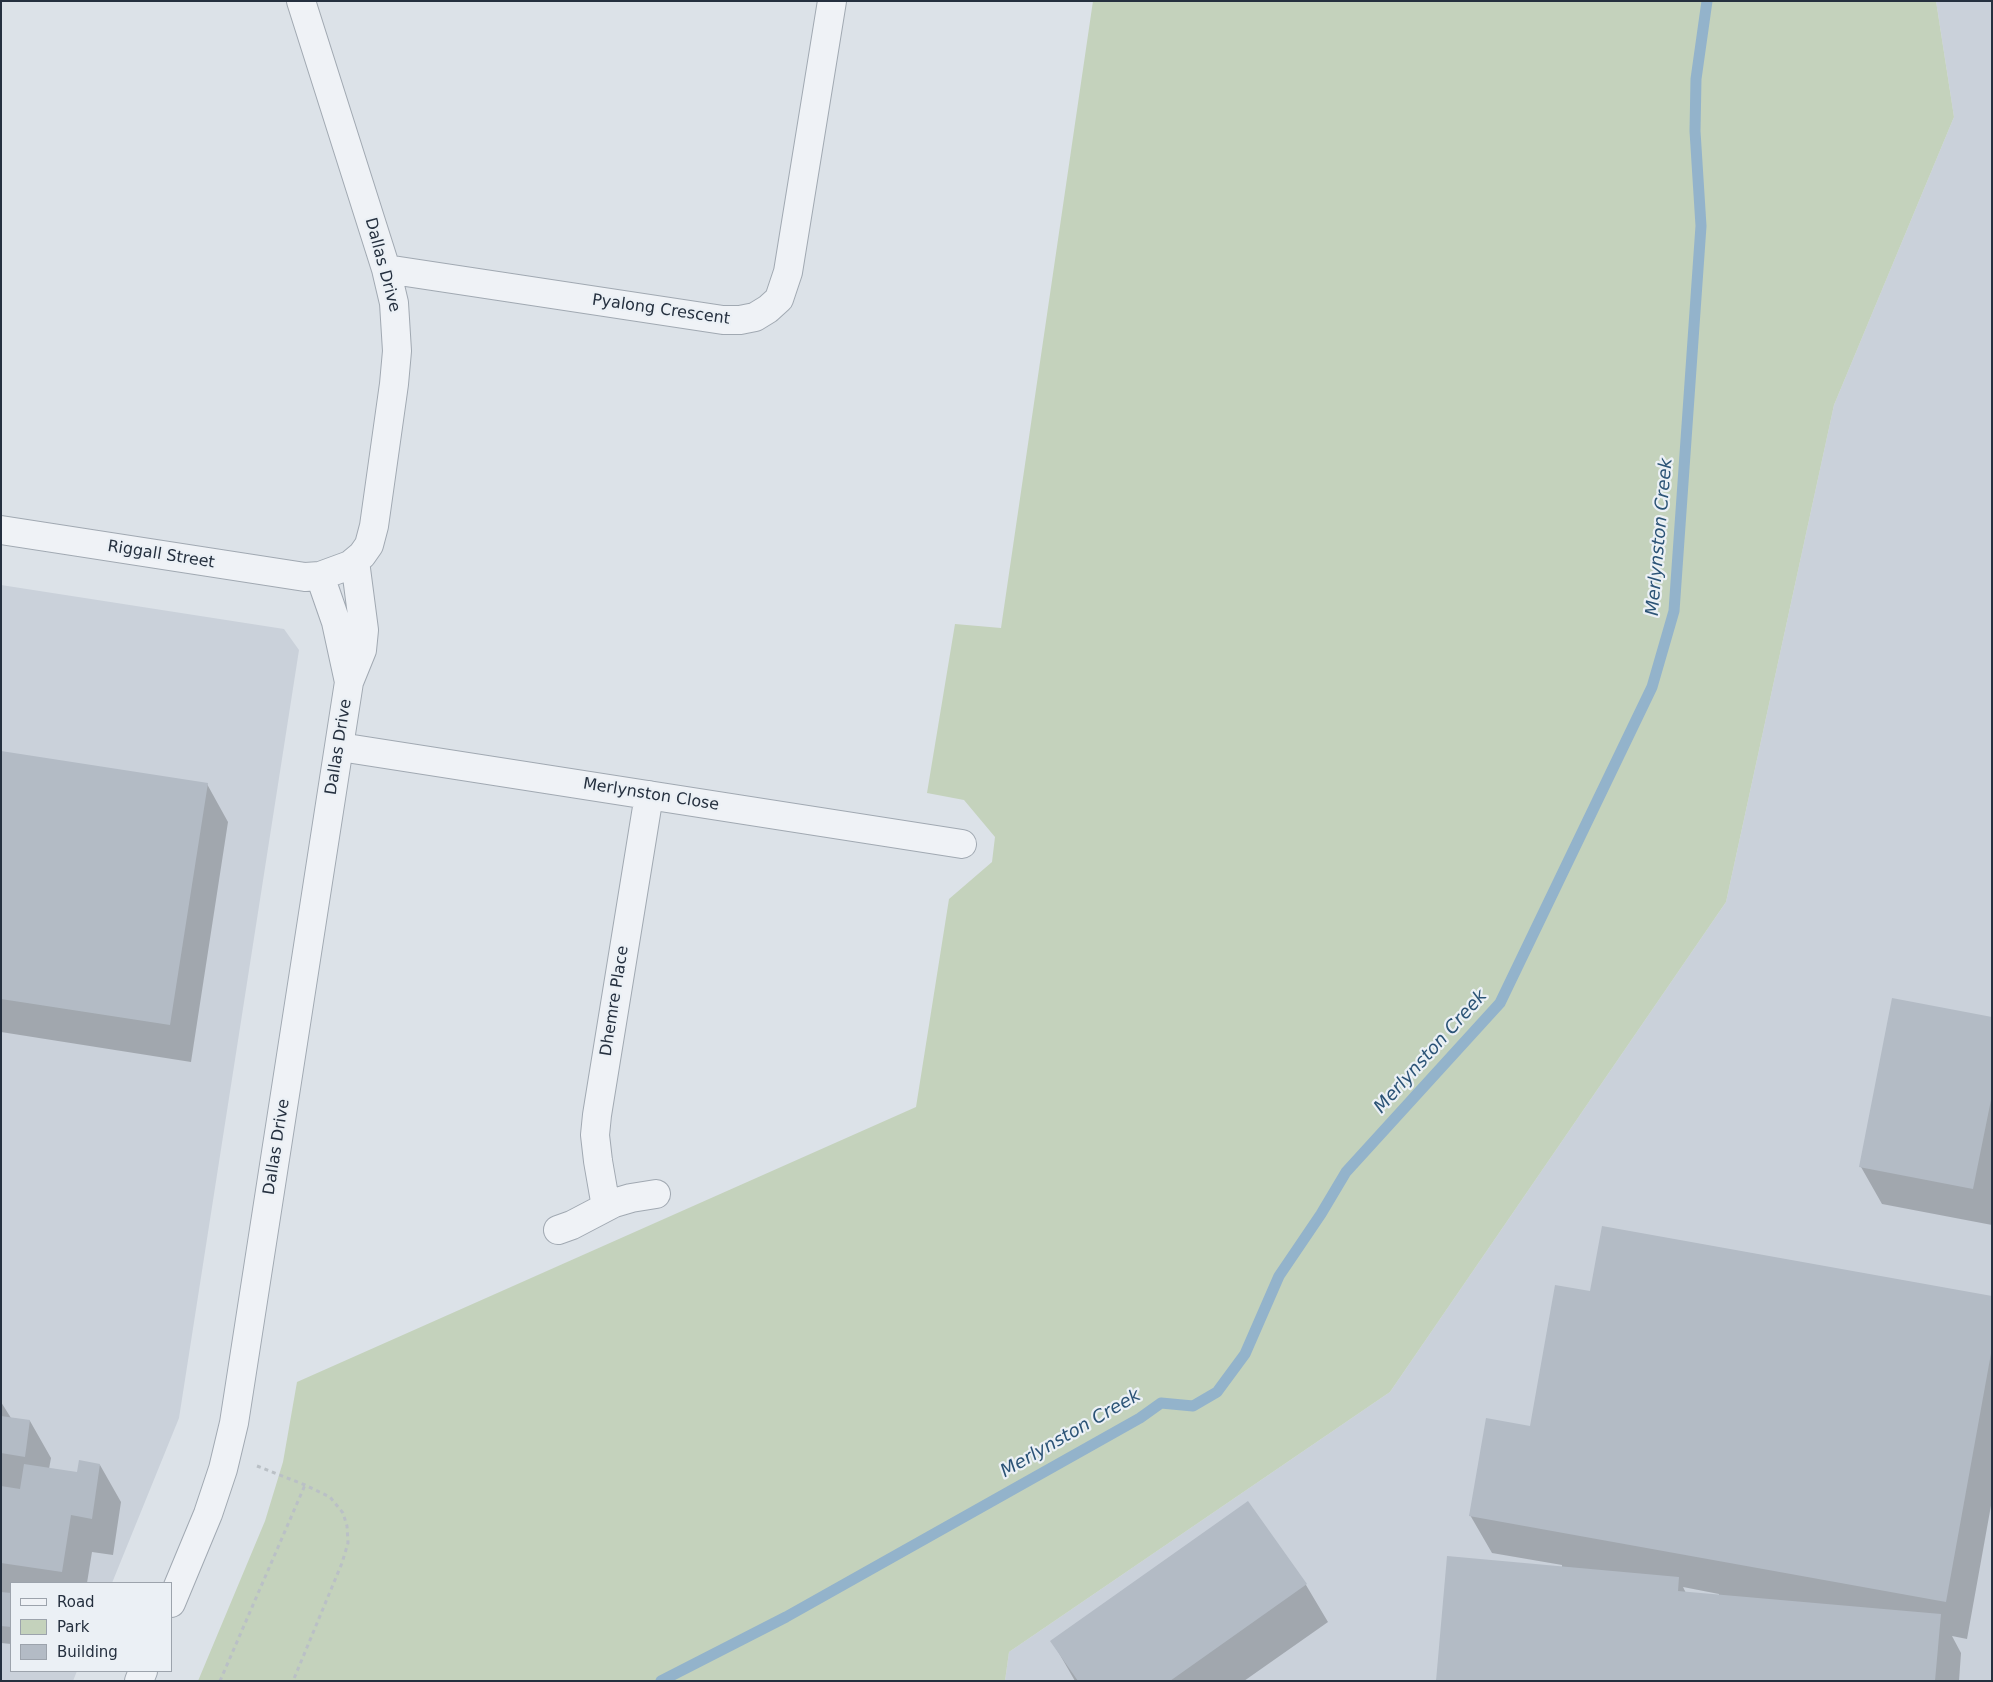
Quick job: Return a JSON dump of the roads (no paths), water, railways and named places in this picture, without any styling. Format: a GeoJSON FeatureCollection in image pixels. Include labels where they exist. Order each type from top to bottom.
{"type":"FeatureCollection","features":[{"type":"Feature","properties":{"kind":"street","name":"Dallas Drive"},"geometry":{"type":"LineString","coordinates":[[301,1],[386,269],[394,302],[397,328],[394,384],[369,545],[355,561],[336,571],[320,576],[336,622],[349,682]]}},
{"type":"Feature","properties":{"kind":"street","name":"Pyalong Crescent"},"geometry":{"type":"LineString","coordinates":[[386,269],[723,320],[740,320],[754,317],[768,309],[778,299],[788,272],[832,1]]}},
{"type":"Feature","properties":{"kind":"street","name":"Riggall Street"},"geometry":{"type":"LineString","coordinates":[[1,530],[305,577],[320,576]]}},
{"type":"Feature","properties":{"kind":"street","name":"Dallas Drive"},"geometry":{"type":"LineString","coordinates":[[172,1601],[208,1514],[224,1469],[234,1423],[349,682],[362,650],[364,630],[355,561]]}},
{"type":"Feature","properties":{"kind":"street","name":"Merlynston Close"},"geometry":{"type":"LineString","coordinates":[[340,747],[962,844]]}},
{"type":"Feature","properties":{"kind":"street","name":"Dhemre Place"},"geometry":{"type":"LineString","coordinates":[[606,1207],[595,1135],[597,1115],[649,795]]}},
{"type":"Feature","properties":{"kind":"street"},"geometry":{"type":"LineString","coordinates":[[558,1230],[572,1225],[606,1207],[631,1198],[656,1194]]}},
{"type":"Feature","properties":{"kind":"waterway","name":"Merlynston Creek"},"geometry":{"type":"LineString","coordinates":[[661,1681],[786,1617],[1140,1418],[1161,1403],[1193,1406],[1217,1392],[1245,1354],[1279,1276],[1321,1214],[1346,1172],[1500,1003],[1652,687],[1674,611],[1701,226],[1695,131],[1696,79],[1707,1]]}}]}
